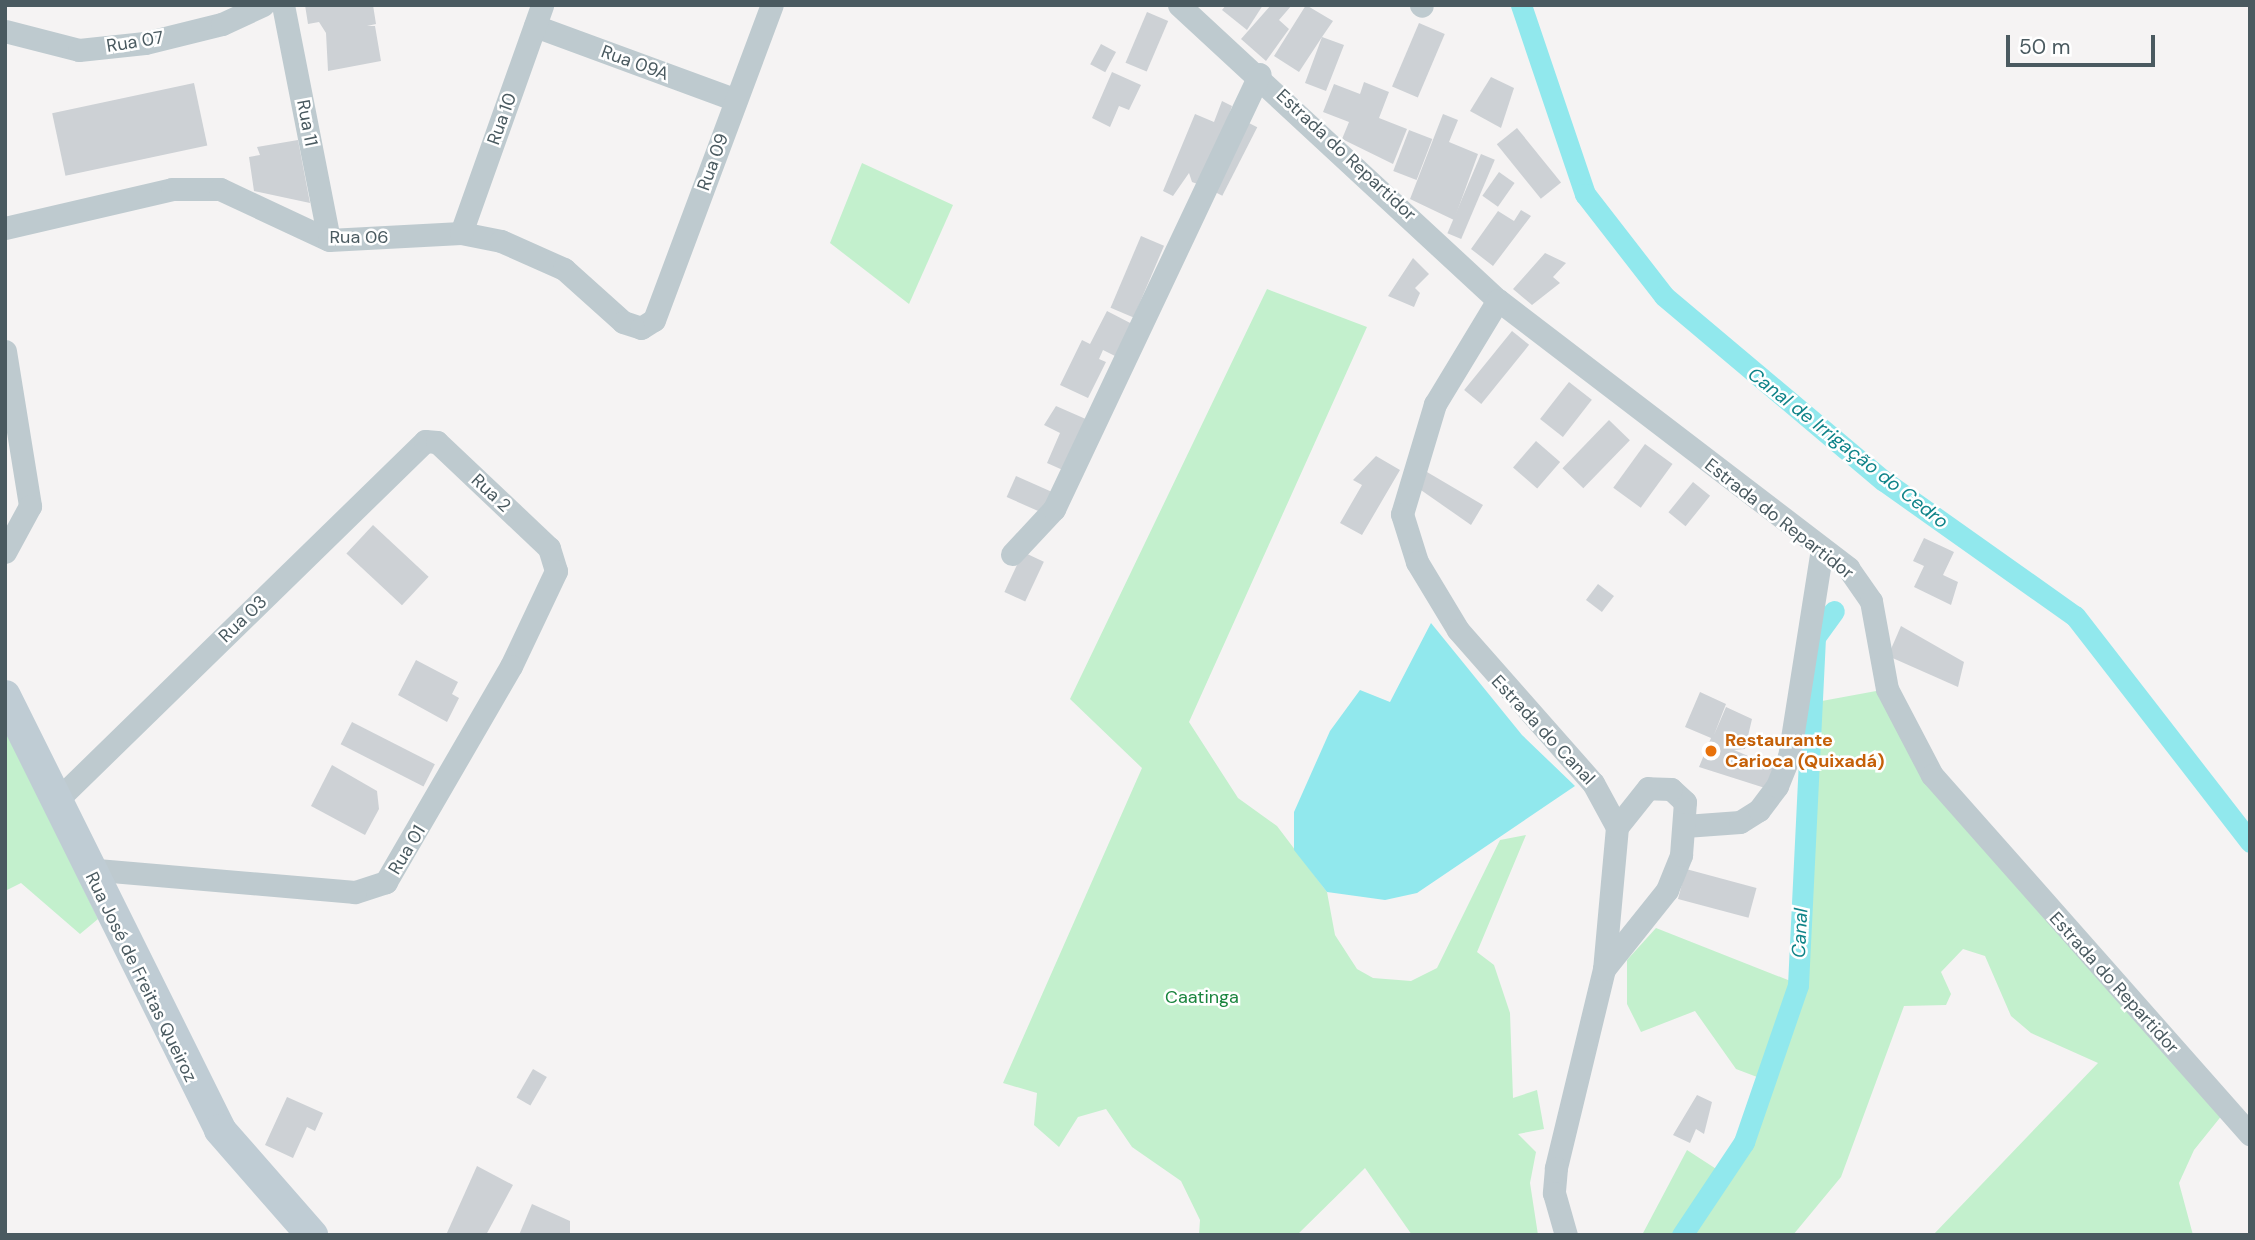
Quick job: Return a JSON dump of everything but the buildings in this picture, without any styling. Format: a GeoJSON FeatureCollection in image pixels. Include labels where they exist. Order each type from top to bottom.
{"type":"FeatureCollection","features":[{"type":"Feature","properties":{"kind":"main road","name":"Rua José de Freitas Queiroz"},"geometry":{"type":"LineString","coordinates":[[5,696],[88,869],[220,1130],[312,1235]]}},
{"type":"Feature","properties":{"kind":"street","name":"Rua 07"},"geometry":{"type":"LineString","coordinates":[[5,31],[79,50],[145,43],[222,24],[263,5]]}},
{"type":"Feature","properties":{"kind":"street","name":"Rua 11"},"geometry":{"type":"LineString","coordinates":[[283,5],[329,240]]}},
{"type":"Feature","properties":{"kind":"street","name":"Rua 09"},"geometry":{"type":"LineString","coordinates":[[654,320],[772,5]]}},
{"type":"Feature","properties":{"kind":"street","name":"Estrada do Repartidor"},"geometry":{"type":"LineString","coordinates":[[1179,5],[1260,74],[1499,300],[1848,568],[1871,601],[1887,688],[1944,792],[2250,1134]]}},
{"type":"Feature","properties":{"kind":"street","name":"Rua 09A"},"geometry":{"type":"LineString","coordinates":[[539,15],[736,100]]}},
{"type":"Feature","properties":{"kind":"street","name":"Rua 10"},"geometry":{"type":"LineString","coordinates":[[461,233],[539,15]]}},
{"type":"Feature","properties":{"kind":"street"},"geometry":{"type":"LineString","coordinates":[[1012,554],[1054,509],[1260,74]]}},
{"type":"Feature","properties":{"kind":"street","name":"Rua 06"},"geometry":{"type":"LineString","coordinates":[[5,228],[197,187],[220,189],[329,240],[461,233],[501,241],[564,269],[631,326],[654,320]]}},
{"type":"Feature","properties":{"kind":"street","name":"Estrada do Canal"},"geometry":{"type":"LineString","coordinates":[[1499,300],[1436,404],[1418,448],[1403,497],[1408,539],[1471,648],[1593,783],[1617,827]]}},
{"type":"Feature","properties":{"kind":"street"},"geometry":{"type":"LineString","coordinates":[[5,351],[30,506],[5,552]]}},
{"type":"Feature","properties":{"kind":"street","name":"Rua 2"},"geometry":{"type":"LineString","coordinates":[[432,440],[549,548]]}},
{"type":"Feature","properties":{"kind":"street","name":"Rua 03"},"geometry":{"type":"LineString","coordinates":[[55,802],[419,446],[432,440]]}},
{"type":"Feature","properties":{"kind":"street","name":"Rua 01"},"geometry":{"type":"LineString","coordinates":[[88,869],[355,892],[386,882],[512,666],[556,571],[549,548]]}},
{"type":"Feature","properties":{"kind":"street"},"geometry":{"type":"LineString","coordinates":[[1685,826],[1740,822],[1759,810],[1777,786],[1791,744],[1822,548]]}},
{"type":"Feature","properties":{"kind":"street"},"geometry":{"type":"LineString","coordinates":[[1566,1235],[1554,1193],[1556,1168],[1604,968],[1617,827],[1637,795],[1659,787],[1680,795],[1685,826],[1667,891],[1604,968]]}},
{"type":"Feature","properties":{"kind":"green space"},"geometry":{"type":"Polygon","coordinates":[[[862,163],[953,205],[909,304],[830,243],[862,163]]]}},
{"type":"Feature","properties":{"kind":"green space","name":"Caatinga"},"geometry":{"type":"Polygon","coordinates":[[[1267,289],[1367,327],[1189,722],[1238,798],[1277,826],[1327,892],[1335,935],[1357,969],[1373,978],[1411,981],[1437,968],[1500,840],[1526,835],[1477,952],[1494,965],[1510,1013],[1513,1098],[1537,1090],[1544,1129],[1518,1134],[1536,1152],[1530,1183],[1538,1235],[1412,1235],[1365,1168],[1297,1235],[1199,1235],[1200,1220],[1181,1181],[1132,1147],[1106,1109],[1078,1117],[1059,1147],[1034,1125],[1037,1093],[1003,1083],[1142,768],[1070,699],[1267,289]]]}},
{"type":"Feature","properties":{"kind":"green space"},"geometry":{"type":"Polygon","coordinates":[[[1887,689],[1944,792],[2227,1109],[2194,1150],[2179,1183],[2193,1235],[1933,1235],[2098,1063],[2031,1033],[2011,1016],[1985,956],[1963,949],[1941,972],[1951,994],[1946,1005],[1904,1006],[1841,1177],[1793,1235],[1642,1235],[1687,1150],[1724,1174],[1744,1142],[1765,1080],[1736,1069],[1695,1011],[1641,1032],[1627,1004],[1627,960],[1656,928],[1798,984],[1811,703],[1887,689]]]}},
{"type":"Feature","properties":{"kind":"green space"},"geometry":{"type":"Polygon","coordinates":[[[5,725],[98,919],[80,934],[21,883],[7,890],[5,913],[5,725]]]}},
{"type":"Feature","properties":{"kind":"water"},"geometry":{"type":"Polygon","coordinates":[[[1431,623],[1522,735],[1575,786],[1417,893],[1385,900],[1327,892],[1294,850],[1294,812],[1330,731],[1360,690],[1390,702],[1431,623]]]}},
{"type":"Feature","properties":{"kind":"waterway","name":"Canal de Irrigação do Cedro"},"geometry":{"type":"LineString","coordinates":[[1521,5],[1585,194],[1664,296],[1884,481],[2075,616],[2250,842]]}},
{"type":"Feature","properties":{"kind":"waterway","name":"Canal"},"geometry":{"type":"LineString","coordinates":[[1682,1235],[1744,1142],[1798,985],[1815,637],[1834,611]]}},
{"type":"Feature","properties":{"kind":"place","name":"Restaurante Carioca (Quixadá)"},"geometry":{"type":"Point","coordinates":[1711,751]}}]}
